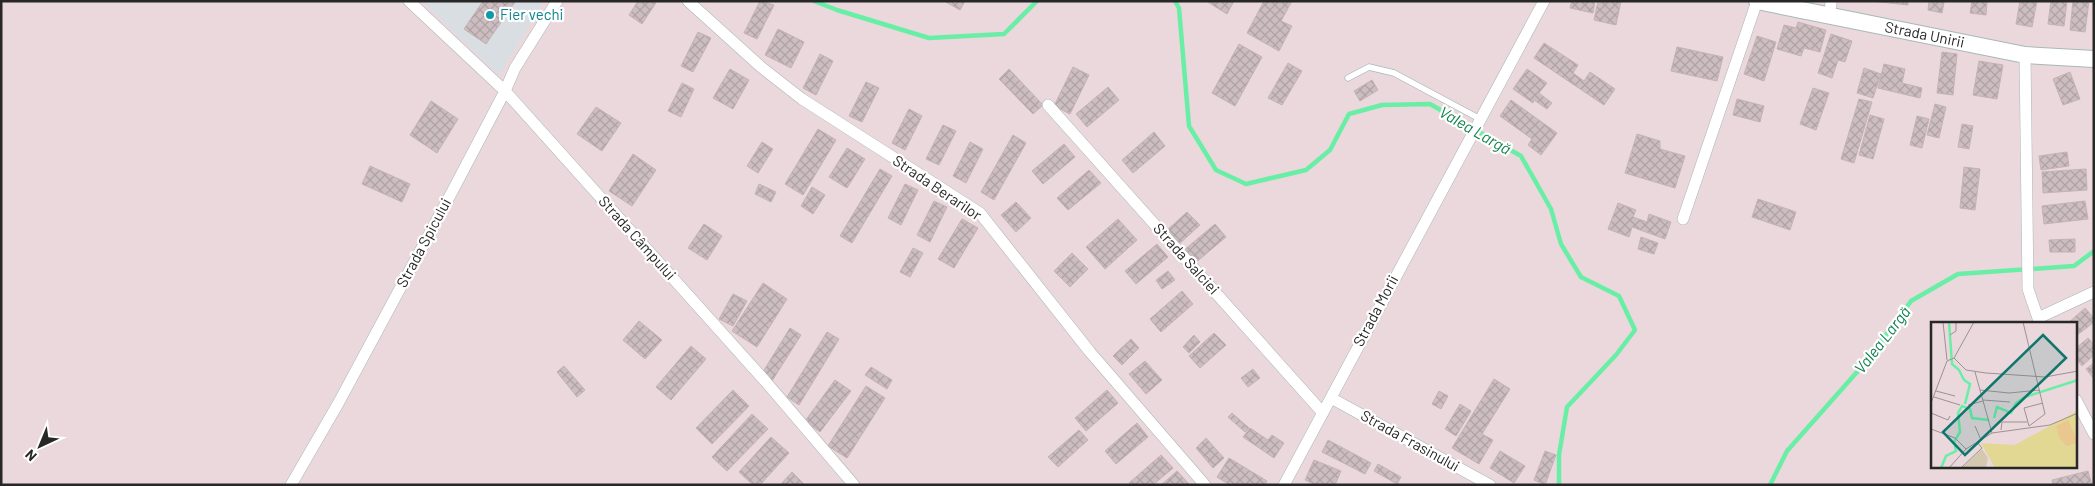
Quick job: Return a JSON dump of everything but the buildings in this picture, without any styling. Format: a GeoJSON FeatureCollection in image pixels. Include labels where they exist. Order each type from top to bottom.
{"type":"FeatureCollection","features":[{"type":"Feature","properties":{"kind":"main road","name":"Strada Unirii"},"geometry":{"type":"LineString","coordinates":[[1757,1],[1830,8],[2025,55],[2094,59]]}},
{"type":"Feature","properties":{"kind":"street","name":"Strada Câmpului"},"geometry":{"type":"LineString","coordinates":[[409,1],[505,91],[766,382],[854,485]]}},
{"type":"Feature","properties":{"kind":"street","name":"Strada Spicului"},"geometry":{"type":"LineString","coordinates":[[291,485],[339,402],[505,91],[515,68],[557,1]]}},
{"type":"Feature","properties":{"kind":"street","name":"Strada Berarilor"},"geometry":{"type":"LineString","coordinates":[[688,1],[762,67],[802,99],[980,213],[1090,352],[1205,485]]}},
{"type":"Feature","properties":{"kind":"street","name":"Strada Morii"},"geometry":{"type":"LineString","coordinates":[[1284,485],[1544,1]]}},
{"type":"Feature","properties":{"kind":"street","name":"Strada Unirii"},"geometry":{"type":"LineString","coordinates":[[1683,219],[1757,1]]}},
{"type":"Feature","properties":{"kind":"street"},"geometry":{"type":"LineString","coordinates":[[2025,55],[2028,289],[2039,321],[2094,292]]}},
{"type":"Feature","properties":{"kind":"street","name":"Strada Salciei"},"geometry":{"type":"LineString","coordinates":[[1048,105],[1323,413]]}},
{"type":"Feature","properties":{"kind":"street","name":"Strada Frasinului"},"geometry":{"type":"LineString","coordinates":[[1331,398],[1490,485]]}},
{"type":"Feature","properties":{"kind":"street"},"geometry":{"type":"LineString","coordinates":[[2078,404],[2094,434]]}},
{"type":"Feature","properties":{"kind":"lane"},"geometry":{"type":"LineString","coordinates":[[1348,78],[1369,67],[1394,74],[1478,122]]}},
{"type":"Feature","properties":{"kind":"shaded area"},"geometry":{"type":"Polygon","coordinates":[[[422,1],[544,1],[499,75],[422,1]]]}},
{"type":"Feature","properties":{"kind":"waterway","name":"Valea Largă"},"geometry":{"type":"LineString","coordinates":[[814,1],[837,10],[929,38],[1004,34],[1037,1]]}},
{"type":"Feature","properties":{"kind":"waterway","name":"Valea Largă"},"geometry":{"type":"LineString","coordinates":[[1175,1],[1179,8],[1189,126],[1216,170],[1246,184],[1306,170],[1330,150],[1349,114],[1382,105],[1430,104],[1521,156],[1551,209],[1561,244],[1581,277],[1619,296],[1635,330],[1616,355],[1567,407],[1559,455],[1559,485]]}},
{"type":"Feature","properties":{"kind":"waterway","name":"Valea Largă"},"geometry":{"type":"LineString","coordinates":[[1770,485],[1787,451],[1865,363],[1911,301],[1958,274],[2074,266],[2094,251]]}},
{"type":"Feature","properties":{"kind":"place","name":"Fier vechi"},"geometry":{"type":"Point","coordinates":[490,15]}}]}
